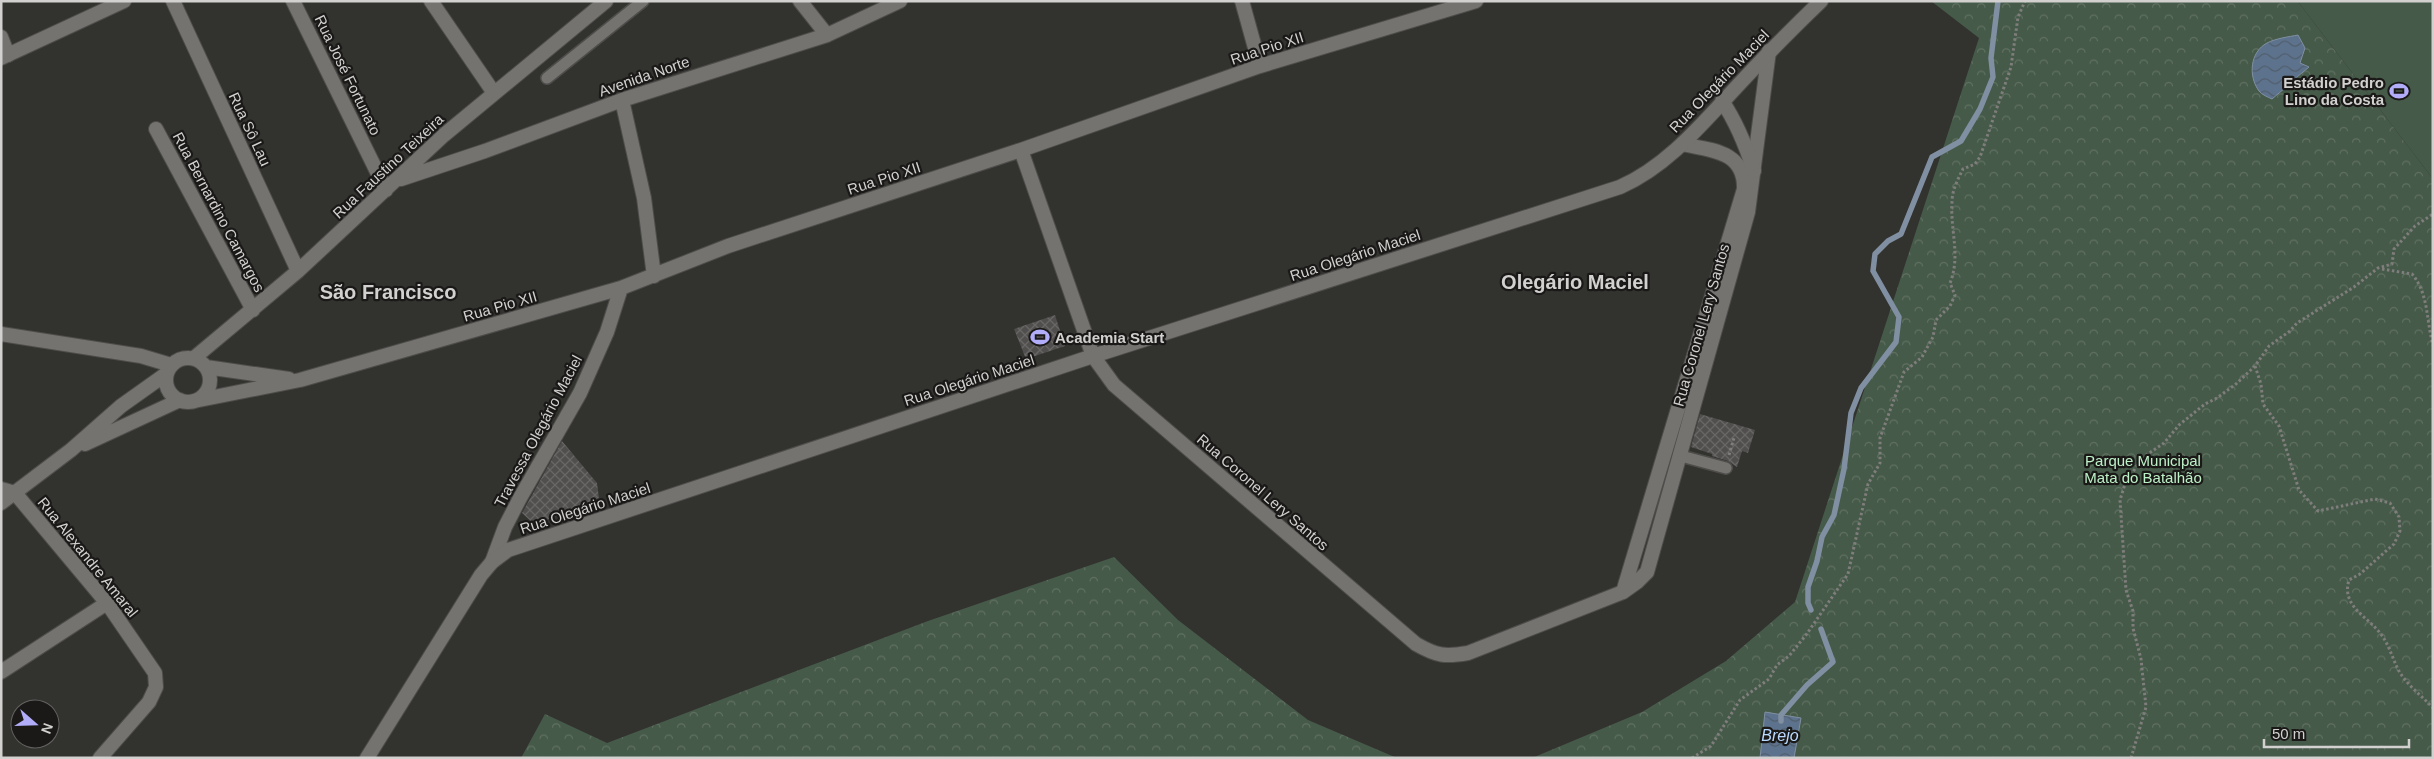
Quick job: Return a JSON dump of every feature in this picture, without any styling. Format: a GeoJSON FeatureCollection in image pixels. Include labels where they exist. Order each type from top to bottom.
{"type":"FeatureCollection","features":[{"type":"Feature","properties":{"kind":"street"},"geometry":{"type":"LineString","coordinates":[[1,37],[5,57],[124,1]]}},
{"type":"Feature","properties":{"kind":"street","name":"Rua Sô Lau"},"geometry":{"type":"LineString","coordinates":[[172,1],[298,271]]}},
{"type":"Feature","properties":{"kind":"street","name":"Rua José Fortunato"},"geometry":{"type":"LineString","coordinates":[[293,1],[386,190]]}},
{"type":"Feature","properties":{"kind":"street"},"geometry":{"type":"LineString","coordinates":[[431,1],[494,93]]}},
{"type":"Feature","properties":{"kind":"street","name":"Rua Faustino Teixeira"},"geometry":{"type":"LineString","coordinates":[[194,358],[298,271],[398,180],[444,135],[606,1]]}},
{"type":"Feature","properties":{"kind":"street"},"geometry":{"type":"LineString","coordinates":[[800,1],[828,35]]}},
{"type":"Feature","properties":{"kind":"street","name":"Avenida Norte"},"geometry":{"type":"LineString","coordinates":[[398,180],[485,151],[622,100],[828,35],[900,1]]}},
{"type":"Feature","properties":{"kind":"street"},"geometry":{"type":"LineString","coordinates":[[1242,1],[1260,66]]}},
{"type":"Feature","properties":{"kind":"street","name":"Rua Pio XII"},"geometry":{"type":"LineString","coordinates":[[187,401],[300,380],[621,288],[728,246],[1021,150],[1260,66],[1476,1]]}},
{"type":"Feature","properties":{"kind":"street","name":"Rua Olegário Maciel"},"geometry":{"type":"LineString","coordinates":[[367,758],[438,642],[492,562],[508,550],[1093,356],[1620,187],[1634,181],[1682,144],[1769,51],[1821,1]]}},
{"type":"Feature","properties":{"kind":"street","name":"Rua Coronel Lery Santos"},"geometry":{"type":"LineString","coordinates":[[1021,150],[1093,356],[1114,385],[1416,644],[1432,654],[1447,656],[1468,653],[1623,592],[1647,572],[1738,255],[1769,51]]}},
{"type":"Feature","properties":{"kind":"street"},"geometry":{"type":"LineString","coordinates":[[622,100],[644,198],[654,276]]}},
{"type":"Feature","properties":{"kind":"street"},"geometry":{"type":"LineString","coordinates":[[1722,102],[1732,115],[1745,142],[1749,182]]}},
{"type":"Feature","properties":{"kind":"street","name":"Rua Bernardino Camargos"},"geometry":{"type":"LineString","coordinates":[[156,130],[253,310]]}},
{"type":"Feature","properties":{"kind":"street"},"geometry":{"type":"LineString","coordinates":[[1682,144],[1728,156],[1739,166],[1749,182]]}},
{"type":"Feature","properties":{"kind":"street","name":"Rua Coronel Lery Santos"},"geometry":{"type":"LineString","coordinates":[[1623,592],[1749,182]]}},
{"type":"Feature","properties":{"kind":"street","name":"Travessa Olegário Maciel"},"geometry":{"type":"LineString","coordinates":[[492,562],[505,527],[520,498],[580,393],[607,332],[621,288]]}},
{"type":"Feature","properties":{"kind":"street"},"geometry":{"type":"LineString","coordinates":[[1,334],[141,356],[168,370]]}},
{"type":"Feature","properties":{"kind":"street"},"geometry":{"type":"LineString","coordinates":[[1,503],[8,491],[71,450],[179,359],[194,358],[206,368],[209,375],[208,390],[203,396],[71,450]]}},
{"type":"Feature","properties":{"kind":"street","name":"Rua Pio XII"},"geometry":{"type":"LineString","coordinates":[[206,368],[300,380]]}},
{"type":"Feature","properties":{"kind":"street"},"geometry":{"type":"LineString","coordinates":[[168,370],[167,388],[171,394],[187,401]]}},
{"type":"Feature","properties":{"kind":"street","name":"Rua Alexandre Amaral"},"geometry":{"type":"LineString","coordinates":[[8,491],[106,603],[143,653],[155,673],[156,687],[149,702],[134,722],[100,758]]}},
{"type":"Feature","properties":{"kind":"street"},"geometry":{"type":"LineString","coordinates":[[1,672],[106,603]]}},
{"type":"Feature","properties":{"kind":"lane"},"geometry":{"type":"LineString","coordinates":[[547,78],[643,1]]}},
{"type":"Feature","properties":{"kind":"lane"},"geometry":{"type":"LineString","coordinates":[[1682,452],[1712,456]]}},
{"type":"Feature","properties":{"kind":"lane"},"geometry":{"type":"LineString","coordinates":[[1682,452],[1726,468]]}},
{"type":"Feature","properties":{"kind":"path"},"geometry":{"type":"LineString","coordinates":[[1692,758],[1711,746],[1740,700],[1770,679],[1777,665],[1789,656],[1806,635],[1848,574],[1868,484],[1880,463],[1880,438],[1904,372],[1922,357],[1933,337],[1936,320],[1950,306],[1955,295],[1950,283],[1956,244],[1952,200],[1955,186],[1963,169],[1975,164],[1980,158],[2011,67],[2018,17],[2025,1]]}},
{"type":"Feature","properties":{"kind":"path"},"geometry":{"type":"LineString","coordinates":[[2131,758],[2146,707],[2141,659],[2133,628],[2133,611],[2126,590],[2120,500],[2133,469],[2142,458],[2164,443],[2179,425],[2205,404],[2236,384],[2255,366],[2269,346],[2290,331],[2297,323],[2354,287],[2378,268],[2392,264],[2394,249],[2415,226],[2433,214]]}},
{"type":"Feature","properties":{"kind":"path"},"geometry":{"type":"LineString","coordinates":[[2378,268],[2412,274],[2421,284],[2425,295],[2428,328],[2433,345]]}},
{"type":"Feature","properties":{"kind":"path"},"geometry":{"type":"LineString","coordinates":[[2255,366],[2261,384],[2263,404],[2279,426],[2298,490],[2318,510],[2375,499],[2390,503],[2399,517],[2400,531],[2394,544],[2360,574],[2349,580],[2346,589],[2353,605],[2366,621],[2379,631],[2389,645],[2399,672],[2433,708]]}},
{"type":"Feature","properties":{"kind":"green space","name":"Parque Municipal Mata do Batalhão"},"geometry":{"type":"Polygon","coordinates":[[[1931,1],[2300,1],[2299,3],[2433,179],[2433,758],[1532,758],[1642,712],[1726,661],[1795,602],[1979,38],[1931,1]]]}},
{"type":"Feature","properties":{"kind":"green space","name":"Estádio Pedro Lino da Costa"},"geometry":{"type":"Polygon","coordinates":[[[2300,1],[2433,1],[2433,179],[2299,3],[2300,1]]]}},
{"type":"Feature","properties":{"kind":"green space"},"geometry":{"type":"Polygon","coordinates":[[[1114,557],[1178,620],[1308,720],[1397,758],[521,758],[545,714],[607,743],[928,621],[1114,557]]]}},
{"type":"Feature","properties":{"kind":"water"},"geometry":{"type":"Polygon","coordinates":[[[2298,35],[2305,48],[2300,63],[2309,67],[2297,77],[2293,86],[2285,88],[2272,99],[2265,96],[2255,85],[2253,78],[2254,58],[2257,52],[2267,43],[2298,35]]]}},
{"type":"Feature","properties":{"kind":"water","name":"Brejo"},"geometry":{"type":"Polygon","coordinates":[[[1765,712],[1801,718],[1794,758],[1760,758],[1765,712]]]}},
{"type":"Feature","properties":{"kind":"building","name":"Academia Start"},"geometry":{"type":"Polygon","coordinates":[[[1055,315],[1065,346],[1026,359],[1014,329],[1055,315]]]}},
{"type":"Feature","properties":{"kind":"building"},"geometry":{"type":"Polygon","coordinates":[[[1700,414],[1755,430],[1748,453],[1742,451],[1737,467],[1728,461],[1712,456],[1712,454],[1691,447],[1700,414]]]}},
{"type":"Feature","properties":{"kind":"building"},"geometry":{"type":"Polygon","coordinates":[[[562,441],[597,483],[599,498],[535,525],[522,513],[562,441]]]}},
{"type":"Feature","properties":{"kind":"waterway"},"geometry":{"type":"LineString","coordinates":[[1811,610],[1808,603],[1808,587],[1817,561],[1822,537],[1834,515],[1844,469],[1851,413],[1861,388],[1896,342],[1899,317],[1873,271],[1875,254],[1888,241],[1901,234],[1932,157],[1961,141],[1980,109],[1993,77],[1991,58],[1998,1]]}},
{"type":"Feature","properties":{"kind":"waterway"},"geometry":{"type":"LineString","coordinates":[[1781,721],[1781,715],[1807,685],[1833,662],[1821,629]]}},
{"type":"Feature","properties":{"kind":"place","name":"Estádio Pedro Lino da Costa"},"geometry":{"type":"Point","coordinates":[2399,91]}},
{"type":"Feature","properties":{"kind":"place","name":"Academia Start"},"geometry":{"type":"Point","coordinates":[1040,337]}},
{"type":"Feature","properties":{"kind":"district","name":"Olegário Maciel"},"geometry":{"type":"Point","coordinates":[1575,282]}},
{"type":"Feature","properties":{"kind":"district","name":"São Francisco"},"geometry":{"type":"Point","coordinates":[388,292]}}]}
